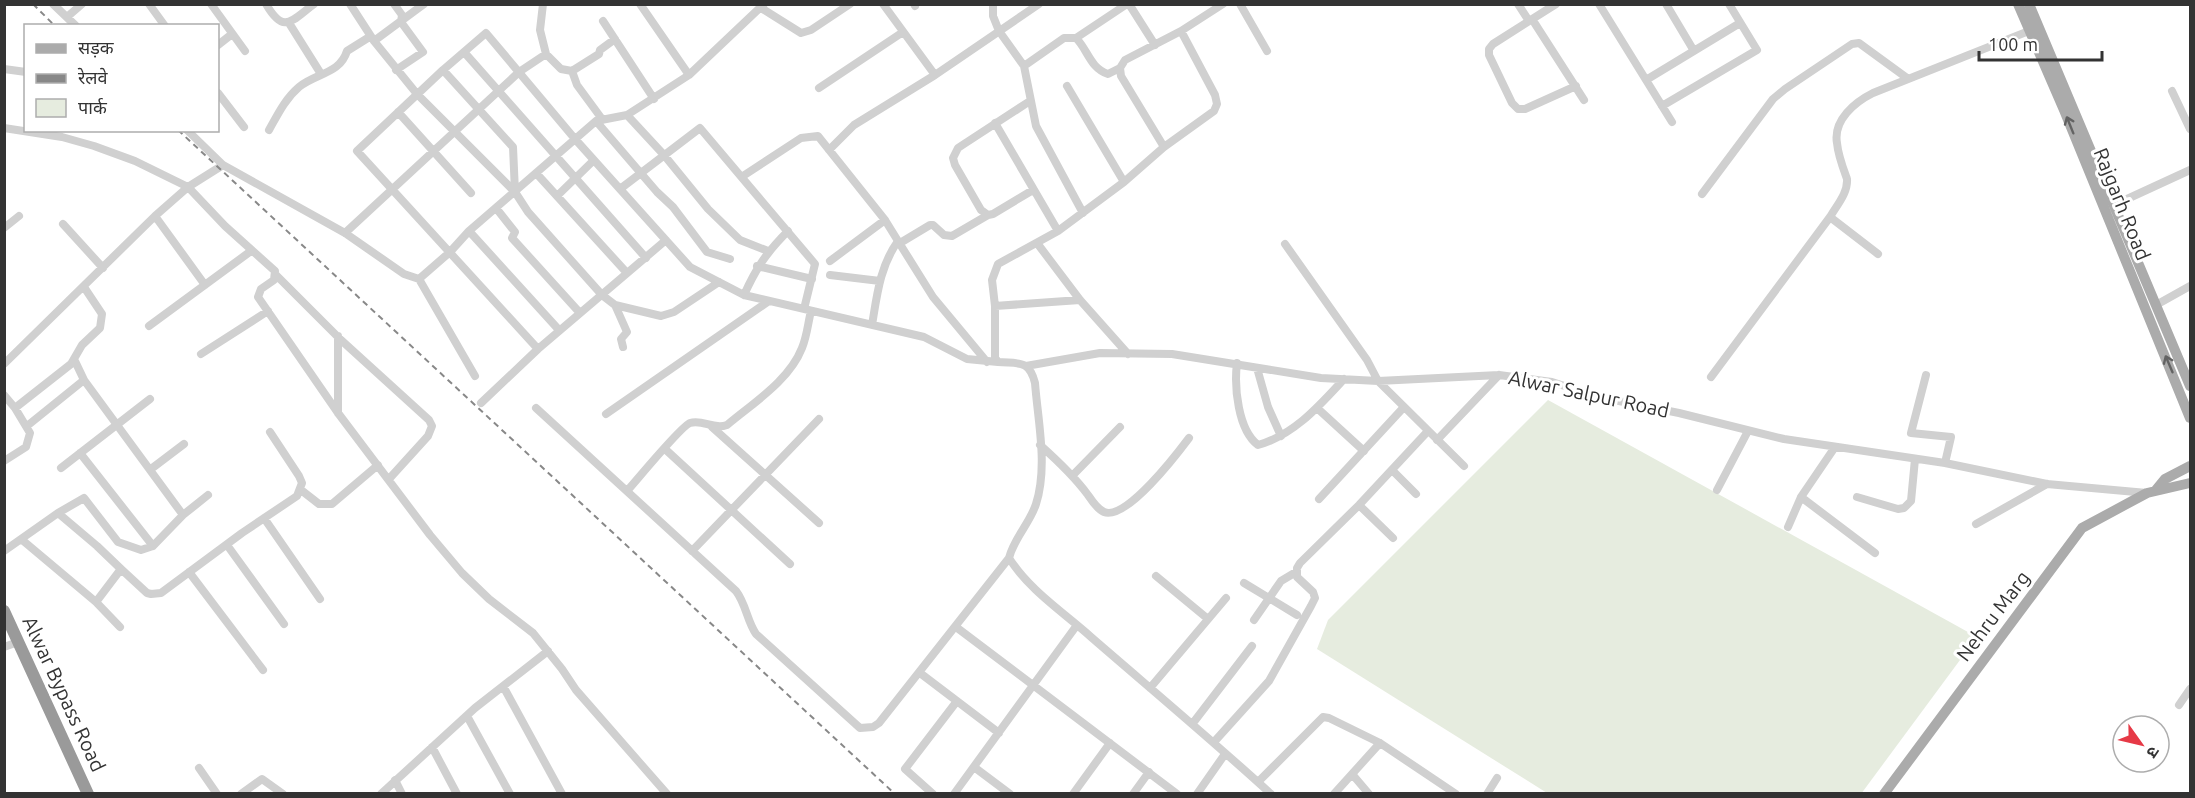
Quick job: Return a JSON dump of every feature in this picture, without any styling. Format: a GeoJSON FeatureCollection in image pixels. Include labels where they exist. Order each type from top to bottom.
{"type":"FeatureCollection","features":[{"type":"Feature","properties":{"kind":"highway","name":"Alwar Bypass Road"},"geometry":{"type":"LineString","coordinates":[[4,611],[88,794]]}},
{"type":"Feature","properties":{"kind":"main road","name":"Rajgarh Road"},"geometry":{"type":"LineString","coordinates":[[2018,4],[2035,29],[2114,205],[2190,386]]}},
{"type":"Feature","properties":{"kind":"main road","name":"Rajgarh Road"},"geometry":{"type":"LineString","coordinates":[[2029,4],[2035,29],[2188,402],[2190,418]]}},
{"type":"Feature","properties":{"kind":"main road","name":"Nehru Marg"},"geometry":{"type":"LineString","coordinates":[[1884,794],[2082,528],[2152,492],[2165,479],[2190,466]]}},
{"type":"Feature","properties":{"kind":"main road","name":"Nehru Marg"},"geometry":{"type":"LineString","coordinates":[[2152,492],[2190,483]]}},
{"type":"Feature","properties":{"kind":"street"},"geometry":{"type":"LineString","coordinates":[[53,4],[74,24]]}},
{"type":"Feature","properties":{"kind":"street"},"geometry":{"type":"LineString","coordinates":[[67,17],[82,4]]}},
{"type":"Feature","properties":{"kind":"street"},"geometry":{"type":"LineString","coordinates":[[149,4],[164,24]]}},
{"type":"Feature","properties":{"kind":"street"},"geometry":{"type":"LineString","coordinates":[[211,4],[245,51]]}},
{"type":"Feature","properties":{"kind":"street"},"geometry":{"type":"LineString","coordinates":[[266,4],[276,20],[282,23],[289,23],[314,4]]}},
{"type":"Feature","properties":{"kind":"street"},"geometry":{"type":"LineString","coordinates":[[394,4],[402,15],[401,22],[423,52],[396,70]]}},
{"type":"Feature","properties":{"kind":"street"},"geometry":{"type":"LineString","coordinates":[[268,130],[285,101],[295,91],[339,66],[347,51],[401,22],[424,4]]}},
{"type":"Feature","properties":{"kind":"street"},"geometry":{"type":"LineString","coordinates":[[543,4],[540,30],[546,54],[561,69],[572,70],[598,54],[615,39]]}},
{"type":"Feature","properties":{"kind":"street"},"geometry":{"type":"LineString","coordinates":[[640,4],[689,75]]}},
{"type":"Feature","properties":{"kind":"street"},"geometry":{"type":"LineString","coordinates":[[419,279],[450,252],[469,231],[575,139],[599,120],[616,119],[627,115],[689,75],[763,6],[801,33],[811,30],[850,4]]}},
{"type":"Feature","properties":{"kind":"street"},"geometry":{"type":"LineString","coordinates":[[883,4],[935,75]]}},
{"type":"Feature","properties":{"kind":"street"},"geometry":{"type":"LineString","coordinates":[[993,4],[993,16],[999,31],[1024,66],[1036,126],[1083,213]]}},
{"type":"Feature","properties":{"kind":"street"},"geometry":{"type":"LineString","coordinates":[[829,150],[854,125],[935,75],[1039,4]]}},
{"type":"Feature","properties":{"kind":"street"},"geometry":{"type":"LineString","coordinates":[[1024,66],[1064,38],[1076,38],[1128,4],[1155,45]]}},
{"type":"Feature","properties":{"kind":"street"},"geometry":{"type":"LineString","coordinates":[[1240,4],[1267,51]]}},
{"type":"Feature","properties":{"kind":"street"},"geometry":{"type":"LineString","coordinates":[[1518,4],[1584,100]]}},
{"type":"Feature","properties":{"kind":"street"},"geometry":{"type":"LineString","coordinates":[[1556,4],[1489,49],[1489,55],[1512,103],[1518,109],[1525,109],[1576,86]]}},
{"type":"Feature","properties":{"kind":"street"},"geometry":{"type":"LineString","coordinates":[[1599,4],[1672,122]]}},
{"type":"Feature","properties":{"kind":"street"},"geometry":{"type":"LineString","coordinates":[[1666,4],[1694,51]]}},
{"type":"Feature","properties":{"kind":"street"},"geometry":{"type":"LineString","coordinates":[[1662,106],[1757,50],[1728,4]]}},
{"type":"Feature","properties":{"kind":"street"},"geometry":{"type":"LineString","coordinates":[[353,6],[372,39],[396,70],[515,192],[528,212],[602,295],[615,306],[627,332],[621,339],[623,347]]}},
{"type":"Feature","properties":{"kind":"street"},"geometry":{"type":"LineString","coordinates":[[1076,38],[1091,62],[1100,71],[1108,74],[1120,68],[1125,60],[1181,31],[1217,6]]}},
{"type":"Feature","properties":{"kind":"street"},"geometry":{"type":"LineString","coordinates":[[603,21],[654,99]]}},
{"type":"Feature","properties":{"kind":"street"},"geometry":{"type":"LineString","coordinates":[[289,23],[321,75]]}},
{"type":"Feature","properties":{"kind":"street"},"geometry":{"type":"LineString","coordinates":[[1646,80],[1740,23]]}},
{"type":"Feature","properties":{"kind":"street"},"geometry":{"type":"LineString","coordinates":[[1711,377],[1830,216],[1847,186],[1836,141],[1842,120],[1849,110],[1864,98],[1907,78],[2035,29]]}},
{"type":"Feature","properties":{"kind":"street"},"geometry":{"type":"LineString","coordinates":[[998,362],[995,358],[992,280],[998,264],[1058,231],[1124,182],[1164,147],[1214,111],[1217,104],[1215,95],[1181,31]]}},
{"type":"Feature","properties":{"kind":"street"},"geometry":{"type":"LineString","coordinates":[[819,88],[903,32]]}},
{"type":"Feature","properties":{"kind":"street","name":"Alwar Salpur Road"},"geometry":{"type":"LineString","coordinates":[[464,52],[486,33],[575,139],[690,267],[744,295],[924,337],[967,359],[1022,363],[1026,366],[1101,353],[1172,354],[1344,379],[1378,381],[1499,375],[1552,382],[1599,397],[1679,412],[1784,439],[1945,464],[2047,484],[2152,492]]}},
{"type":"Feature","properties":{"kind":"street"},"geometry":{"type":"LineString","coordinates":[[219,44],[232,34]]}},
{"type":"Feature","properties":{"kind":"street"},"geometry":{"type":"LineString","coordinates":[[1702,194],[1773,99],[1852,44],[1859,43],[1866,47],[1907,78]]}},
{"type":"Feature","properties":{"kind":"street"},"geometry":{"type":"LineString","coordinates":[[538,348],[357,152],[464,52],[646,258]]}},
{"type":"Feature","properties":{"kind":"street"},"geometry":{"type":"LineString","coordinates":[[345,233],[519,72],[546,54]]}},
{"type":"Feature","properties":{"kind":"street"},"geometry":{"type":"LineString","coordinates":[[1120,68],[1121,76],[1164,147]]}},
{"type":"Feature","properties":{"kind":"street"},"geometry":{"type":"LineString","coordinates":[[4,69],[24,72]]}},
{"type":"Feature","properties":{"kind":"street"},"geometry":{"type":"LineString","coordinates":[[443,70],[513,147],[515,192]]}},
{"type":"Feature","properties":{"kind":"street"},"geometry":{"type":"LineString","coordinates":[[572,70],[577,85],[599,120],[640,172],[673,207],[707,252],[730,259]]}},
{"type":"Feature","properties":{"kind":"street"},"geometry":{"type":"LineString","coordinates":[[1067,86],[1124,182]]}},
{"type":"Feature","properties":{"kind":"street"},"geometry":{"type":"LineString","coordinates":[[2172,92],[2190,129]]}},
{"type":"Feature","properties":{"kind":"street"},"geometry":{"type":"LineString","coordinates":[[219,94],[244,127]]}},
{"type":"Feature","properties":{"kind":"street"},"geometry":{"type":"LineString","coordinates":[[988,215],[981,210],[953,158],[958,148],[1030,101]]}},
{"type":"Feature","properties":{"kind":"street"},"geometry":{"type":"LineString","coordinates":[[398,112],[471,193]]}},
{"type":"Feature","properties":{"kind":"street"},"geometry":{"type":"LineString","coordinates":[[627,115],[664,155],[708,209],[740,240],[768,251]]}},
{"type":"Feature","properties":{"kind":"street"},"geometry":{"type":"LineString","coordinates":[[995,123],[1058,231]]}},
{"type":"Feature","properties":{"kind":"street"},"geometry":{"type":"LineString","coordinates":[[4,128],[24,130]]}},
{"type":"Feature","properties":{"kind":"street"},"geometry":{"type":"LineString","coordinates":[[620,189],[700,128],[815,264],[804,345],[788,372],[766,393],[726,424],[720,427],[698,422],[683,426],[627,491]]}},
{"type":"Feature","properties":{"kind":"street"},"geometry":{"type":"LineString","coordinates":[[43,132],[63,134],[135,161],[188,187],[338,336],[423,414],[432,426],[428,436],[389,479]]}},
{"type":"Feature","properties":{"kind":"street"},"geometry":{"type":"LineString","coordinates":[[189,132],[223,165],[345,233],[404,274],[419,279],[475,376]]}},
{"type":"Feature","properties":{"kind":"street"},"geometry":{"type":"LineString","coordinates":[[742,176],[801,138],[811,135],[818,136],[885,220],[933,297],[987,362]]}},
{"type":"Feature","properties":{"kind":"street"},"geometry":{"type":"LineString","coordinates":[[556,196],[594,160]]}},
{"type":"Feature","properties":{"kind":"street"},"geometry":{"type":"LineString","coordinates":[[4,364],[155,216],[188,187],[223,165]]}},
{"type":"Feature","properties":{"kind":"street"},"geometry":{"type":"LineString","coordinates":[[2114,205],[2190,170]]}},
{"type":"Feature","properties":{"kind":"street"},"geometry":{"type":"LineString","coordinates":[[536,173],[627,273]]}},
{"type":"Feature","properties":{"kind":"street"},"geometry":{"type":"LineString","coordinates":[[872,326],[886,259],[899,242],[930,225],[944,235],[952,236],[1033,190]]}},
{"type":"Feature","properties":{"kind":"street"},"geometry":{"type":"LineString","coordinates":[[496,208],[515,232],[512,238],[580,313]]}},
{"type":"Feature","properties":{"kind":"street"},"geometry":{"type":"LineString","coordinates":[[4,228],[19,216]]}},
{"type":"Feature","properties":{"kind":"street"},"geometry":{"type":"LineString","coordinates":[[155,216],[205,285]]}},
{"type":"Feature","properties":{"kind":"street"},"geometry":{"type":"LineString","coordinates":[[1830,216],[1878,254]]}},
{"type":"Feature","properties":{"kind":"street"},"geometry":{"type":"LineString","coordinates":[[830,261],[885,220]]}},
{"type":"Feature","properties":{"kind":"street"},"geometry":{"type":"LineString","coordinates":[[63,224],[103,268]]}},
{"type":"Feature","properties":{"kind":"street"},"geometry":{"type":"LineString","coordinates":[[469,231],[559,330]]}},
{"type":"Feature","properties":{"kind":"street"},"geometry":{"type":"LineString","coordinates":[[744,295],[757,266],[788,231]]}},
{"type":"Feature","properties":{"kind":"street"},"geometry":{"type":"LineString","coordinates":[[481,403],[538,348],[666,240]]}},
{"type":"Feature","properties":{"kind":"street"},"geometry":{"type":"LineString","coordinates":[[1037,243],[1080,300],[1128,354]]}},
{"type":"Feature","properties":{"kind":"street"},"geometry":{"type":"LineString","coordinates":[[1285,244],[1367,360],[1378,381],[1464,466]]}},
{"type":"Feature","properties":{"kind":"street"},"geometry":{"type":"LineString","coordinates":[[149,326],[251,251]]}},
{"type":"Feature","properties":{"kind":"street"},"geometry":{"type":"LineString","coordinates":[[757,266],[812,279]]}},
{"type":"Feature","properties":{"kind":"street"},"geometry":{"type":"LineString","coordinates":[[276,275],[274,280],[258,292],[258,297],[338,413],[462,573],[489,598],[516,618],[548,651],[576,690],[667,794]]}},
{"type":"Feature","properties":{"kind":"street"},"geometry":{"type":"LineString","coordinates":[[830,275],[880,281]]}},
{"type":"Feature","properties":{"kind":"street"},"geometry":{"type":"LineString","coordinates":[[615,306],[662,316],[674,312],[719,282]]}},
{"type":"Feature","properties":{"kind":"street"},"geometry":{"type":"LineString","coordinates":[[2156,305],[2190,286]]}},
{"type":"Feature","properties":{"kind":"street"},"geometry":{"type":"LineString","coordinates":[[15,408],[74,359],[82,345],[100,327],[102,314],[84,287]]}},
{"type":"Feature","properties":{"kind":"street"},"geometry":{"type":"LineString","coordinates":[[994,306],[1080,300]]}},
{"type":"Feature","properties":{"kind":"street"},"geometry":{"type":"LineString","coordinates":[[606,414],[769,301]]}},
{"type":"Feature","properties":{"kind":"street"},"geometry":{"type":"LineString","coordinates":[[201,354],[268,310]]}},
{"type":"Feature","properties":{"kind":"street"},"geometry":{"type":"LineString","coordinates":[[338,336],[338,413]]}},
{"type":"Feature","properties":{"kind":"street"},"geometry":{"type":"LineString","coordinates":[[74,359],[84,380],[183,515]]}},
{"type":"Feature","properties":{"kind":"street"},"geometry":{"type":"LineString","coordinates":[[1237,363],[1236,395],[1252,440],[1258,445],[1281,436],[1317,408],[1344,379]]}},
{"type":"Feature","properties":{"kind":"street"},"geometry":{"type":"LineString","coordinates":[[536,408],[742,599],[749,622],[756,634],[860,728],[873,727],[879,723],[920,673],[1009,558],[1036,505],[1042,480],[1040,445],[1035,383],[1026,366]]}},
{"type":"Feature","properties":{"kind":"street"},"geometry":{"type":"LineString","coordinates":[[1257,368],[1268,407],[1281,436]]}},
{"type":"Feature","properties":{"kind":"street"},"geometry":{"type":"LineString","coordinates":[[1437,440],[1499,375]]}},
{"type":"Feature","properties":{"kind":"street"},"geometry":{"type":"LineString","coordinates":[[1926,375],[1911,433],[1951,436],[1945,464]]}},
{"type":"Feature","properties":{"kind":"street"},"geometry":{"type":"LineString","coordinates":[[27,426],[84,380]]}},
{"type":"Feature","properties":{"kind":"street"},"geometry":{"type":"LineString","coordinates":[[4,395],[30,433],[26,447],[4,461]]}},
{"type":"Feature","properties":{"kind":"street"},"geometry":{"type":"LineString","coordinates":[[61,468],[150,399]]}},
{"type":"Feature","properties":{"kind":"street"},"geometry":{"type":"LineString","coordinates":[[1318,499],[1404,407]]}},
{"type":"Feature","properties":{"kind":"street"},"geometry":{"type":"LineString","coordinates":[[1317,408],[1364,451]]}},
{"type":"Feature","properties":{"kind":"street"},"geometry":{"type":"LineString","coordinates":[[692,551],[819,419]]}},
{"type":"Feature","properties":{"kind":"street"},"geometry":{"type":"LineString","coordinates":[[712,426],[819,523]]}},
{"type":"Feature","properties":{"kind":"street"},"geometry":{"type":"LineString","coordinates":[[1073,475],[1120,427]]}},
{"type":"Feature","properties":{"kind":"street"},"geometry":{"type":"LineString","coordinates":[[1717,490],[1748,431]]}},
{"type":"Feature","properties":{"kind":"street"},"geometry":{"type":"LineString","coordinates":[[58,513],[151,594],[161,593],[297,496],[302,483],[270,432]]}},
{"type":"Feature","properties":{"kind":"street"},"geometry":{"type":"LineString","coordinates":[[1254,620],[1281,581],[1296,572],[1300,563],[1359,506],[1428,432]]}},
{"type":"Feature","properties":{"kind":"street"},"geometry":{"type":"LineString","coordinates":[[1040,445],[1073,475],[1096,506],[1103,512],[1109,513],[1148,488],[1189,438]]}},
{"type":"Feature","properties":{"kind":"street"},"geometry":{"type":"LineString","coordinates":[[151,469],[184,444]]}},
{"type":"Feature","properties":{"kind":"street"},"geometry":{"type":"LineString","coordinates":[[1788,527],[1801,497],[1835,447]]}},
{"type":"Feature","properties":{"kind":"street"},"geometry":{"type":"LineString","coordinates":[[665,449],[790,564]]}},
{"type":"Feature","properties":{"kind":"street"},"geometry":{"type":"LineString","coordinates":[[80,453],[153,546]]}},
{"type":"Feature","properties":{"kind":"street"},"geometry":{"type":"LineString","coordinates":[[1857,497],[1898,509],[1904,508],[1911,501],[1915,459]]}},
{"type":"Feature","properties":{"kind":"street"},"geometry":{"type":"LineString","coordinates":[[301,490],[319,504],[332,504],[378,465]]}},
{"type":"Feature","properties":{"kind":"street"},"geometry":{"type":"LineString","coordinates":[[1392,470],[1416,494]]}},
{"type":"Feature","properties":{"kind":"street"},"geometry":{"type":"LineString","coordinates":[[1976,524],[2047,484]]}},
{"type":"Feature","properties":{"kind":"street"},"geometry":{"type":"LineString","coordinates":[[4,551],[58,513],[84,498],[118,542],[141,550],[153,546],[183,515],[208,495]]}},
{"type":"Feature","properties":{"kind":"street"},"geometry":{"type":"LineString","coordinates":[[1801,497],[1875,554]]}},
{"type":"Feature","properties":{"kind":"street"},"geometry":{"type":"LineString","coordinates":[[1359,506],[1393,538]]}},
{"type":"Feature","properties":{"kind":"street"},"geometry":{"type":"LineString","coordinates":[[264,518],[320,599]]}},
{"type":"Feature","properties":{"kind":"street"},"geometry":{"type":"LineString","coordinates":[[21,539],[96,602],[120,627]]}},
{"type":"Feature","properties":{"kind":"street"},"geometry":{"type":"LineString","coordinates":[[227,545],[284,624]]}},
{"type":"Feature","properties":{"kind":"street"},"geometry":{"type":"LineString","coordinates":[[1009,558],[1015,569],[1034,588],[1193,723],[1271,794]]}},
{"type":"Feature","properties":{"kind":"street"},"geometry":{"type":"LineString","coordinates":[[96,602],[121,569]]}},
{"type":"Feature","properties":{"kind":"street"},"geometry":{"type":"LineString","coordinates":[[189,572],[263,670]]}},
{"type":"Feature","properties":{"kind":"street"},"geometry":{"type":"LineString","coordinates":[[1214,742],[1269,681],[1311,606],[1315,597],[1313,592],[1297,577],[1296,572]]}},
{"type":"Feature","properties":{"kind":"street"},"geometry":{"type":"LineString","coordinates":[[1156,576],[1208,619]]}},
{"type":"Feature","properties":{"kind":"street"},"geometry":{"type":"LineString","coordinates":[[1244,583],[1297,615]]}},
{"type":"Feature","properties":{"kind":"street"},"geometry":{"type":"LineString","coordinates":[[1150,688],[1226,598]]}},
{"type":"Feature","properties":{"kind":"street"},"geometry":{"type":"LineString","coordinates":[[954,794],[1077,625]]}},
{"type":"Feature","properties":{"kind":"street"},"geometry":{"type":"LineString","coordinates":[[956,627],[1178,794]]}},
{"type":"Feature","properties":{"kind":"street"},"geometry":{"type":"LineString","coordinates":[[4,647],[18,642]]}},
{"type":"Feature","properties":{"kind":"street"},"geometry":{"type":"LineString","coordinates":[[1193,723],[1252,646]]}},
{"type":"Feature","properties":{"kind":"street"},"geometry":{"type":"LineString","coordinates":[[381,794],[467,716],[548,651]]}},
{"type":"Feature","properties":{"kind":"street"},"geometry":{"type":"LineString","coordinates":[[920,673],[999,733]]}},
{"type":"Feature","properties":{"kind":"street"},"geometry":{"type":"LineString","coordinates":[[503,686],[562,794]]}},
{"type":"Feature","properties":{"kind":"street"},"geometry":{"type":"LineString","coordinates":[[2179,705],[2190,689]]}},
{"type":"Feature","properties":{"kind":"street"},"geometry":{"type":"LineString","coordinates":[[933,794],[905,769],[957,701]]}},
{"type":"Feature","properties":{"kind":"street"},"geometry":{"type":"LineString","coordinates":[[467,716],[510,794]]}},
{"type":"Feature","properties":{"kind":"street"},"geometry":{"type":"LineString","coordinates":[[1258,782],[1323,717],[1380,743],[1456,794]]}},
{"type":"Feature","properties":{"kind":"street"},"geometry":{"type":"LineString","coordinates":[[1073,794],[1110,743]]}},
{"type":"Feature","properties":{"kind":"street"},"geometry":{"type":"LineString","coordinates":[[1334,794],[1380,743]]}},
{"type":"Feature","properties":{"kind":"street"},"geometry":{"type":"LineString","coordinates":[[432,747],[457,794]]}},
{"type":"Feature","properties":{"kind":"street"},"geometry":{"type":"LineString","coordinates":[[1197,794],[1226,754]]}},
{"type":"Feature","properties":{"kind":"street"},"geometry":{"type":"LineString","coordinates":[[974,767],[1010,794]]}},
{"type":"Feature","properties":{"kind":"street"},"geometry":{"type":"LineString","coordinates":[[199,768],[217,794]]}},
{"type":"Feature","properties":{"kind":"street"},"geometry":{"type":"LineString","coordinates":[[1133,794],[1149,772]]}},
{"type":"Feature","properties":{"kind":"street"},"geometry":{"type":"LineString","coordinates":[[1352,774],[1369,794]]}},
{"type":"Feature","properties":{"kind":"street"},"geometry":{"type":"LineString","coordinates":[[1486,794],[1497,778]]}},
{"type":"Feature","properties":{"kind":"street"},"geometry":{"type":"LineString","coordinates":[[241,794],[262,779],[283,794]]}},
{"type":"Feature","properties":{"kind":"street"},"geometry":{"type":"LineString","coordinates":[[394,780],[402,794]]}},
{"type":"Feature","properties":{"kind":"green space"},"geometry":{"type":"Polygon","coordinates":[[[1548,400],[1977,637],[1861,794],[1547,793],[1317,649],[1328,620],[1548,400]]]}},
{"type":"Feature","properties":{"kind":"railway"},"geometry":{"type":"LineString","coordinates":[[33,4],[53,24]]}},
{"type":"Feature","properties":{"kind":"railway"},"geometry":{"type":"LineString","coordinates":[[180,132],[895,794]]}}]}
